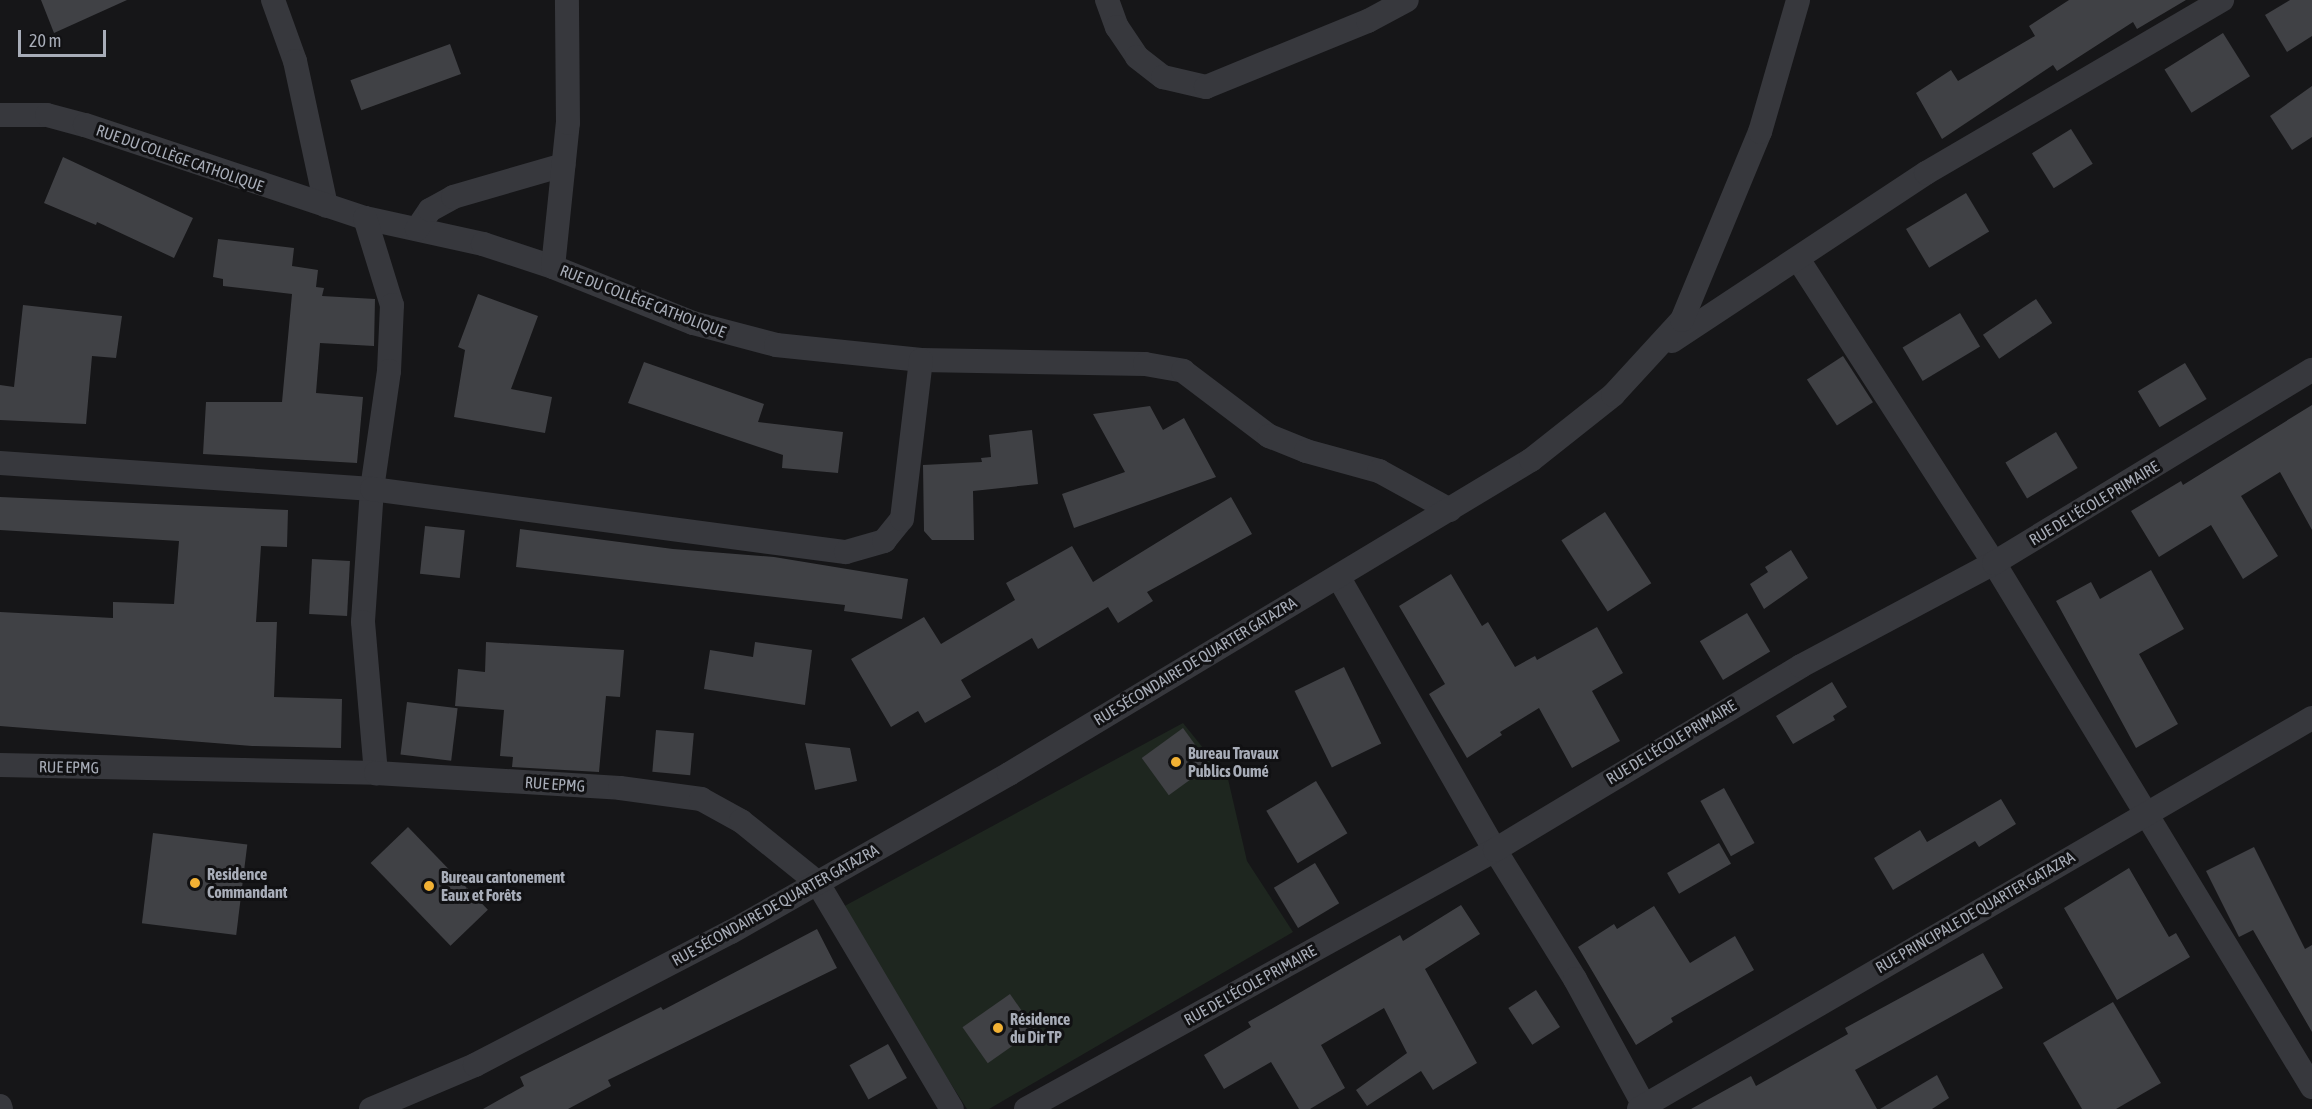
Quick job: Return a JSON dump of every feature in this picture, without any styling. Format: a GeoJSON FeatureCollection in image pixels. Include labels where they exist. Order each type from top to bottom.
{"type":"FeatureCollection","features":[{"type":"Feature","properties":{"kind":"street"},"geometry":{"type":"LineString","coordinates":[[273,0],[295,61],[326,206]]}},
{"type":"Feature","properties":{"kind":"street"},"geometry":{"type":"LineString","coordinates":[[553,267],[568,123],[567,0]]}},
{"type":"Feature","properties":{"kind":"street"},"geometry":{"type":"LineString","coordinates":[[1107,0],[1117,27],[1137,57],[1163,77],[1206,87],[1368,21],[1407,0]]}},
{"type":"Feature","properties":{"kind":"street"},"geometry":{"type":"LineString","coordinates":[[1650,356],[1926,173],[2222,0]]}},
{"type":"Feature","properties":{"kind":"street","name":"RUE SÉCONDAIRE DE QUARTER GATAZRA"},"geometry":{"type":"LineString","coordinates":[[371,1109],[475,1065],[817,882],[1009,774],[1262,618],[1339,579],[1531,460],[1613,395],[1682,320],[1708,265],[1760,132],[1793,4]]}},
{"type":"Feature","properties":{"kind":"street","name":"RUE DU COLLÈGE CATHOLIQUE"},"geometry":{"type":"LineString","coordinates":[[0,115],[47,116],[85,125],[365,218],[483,244],[553,267],[726,334],[828,353],[1008,364],[1108,363],[1183,371],[1269,436],[1306,451],[1379,471],[1449,510]]}},
{"type":"Feature","properties":{"kind":"street"},"geometry":{"type":"LineString","coordinates":[[417,229],[430,210],[453,197],[564,165]]}},
{"type":"Feature","properties":{"kind":"street"},"geometry":{"type":"LineString","coordinates":[[365,218],[392,305],[389,371],[372,489],[363,622],[376,773]]}},
{"type":"Feature","properties":{"kind":"street"},"geometry":{"type":"LineString","coordinates":[[1798,259],[1994,563],[2147,811],[2312,1087]]}},
{"type":"Feature","properties":{"kind":"street"},"geometry":{"type":"LineString","coordinates":[[0,463],[372,489],[846,552],[867,548],[884,541],[902,519],[921,360]]}},
{"type":"Feature","properties":{"kind":"street","name":"RUE DE L'ÉCOLE PRIMAIRE"},"geometry":{"type":"LineString","coordinates":[[1026,1109],[1495,850],[1801,666],[1994,563],[2312,370]]}},
{"type":"Feature","properties":{"kind":"street"},"geometry":{"type":"LineString","coordinates":[[1339,579],[1495,850],[1575,979],[1643,1108]]}},
{"type":"Feature","properties":{"kind":"street","name":"RUE PRINCIPALE DE QUARTER GATAZRA"},"geometry":{"type":"LineString","coordinates":[[1643,1108],[2147,811],[2312,718]]}},
{"type":"Feature","properties":{"kind":"street","name":"RUE EPMG"},"geometry":{"type":"LineString","coordinates":[[0,765],[376,773],[620,788],[701,798],[741,820],[817,882],[952,1109]]}},
{"type":"Feature","properties":{"kind":"shaded area"},"geometry":{"type":"Polygon","coordinates":[[[1183,723],[1228,779],[1247,861],[1293,932],[989,1109],[967,1109],[839,909],[1183,723]]]}},
{"type":"Feature","properties":{"kind":"building"},"geometry":{"type":"Polygon","coordinates":[[[41,0],[127,0],[54,33],[41,0]]]}},
{"type":"Feature","properties":{"kind":"building"},"geometry":{"type":"Polygon","coordinates":[[[2069,0],[2186,0],[2137,29],[2133,22],[2057,71],[2053,65],[1942,139],[1916,93],[1951,70],[1958,81],[2035,36],[2029,26],[2069,0]]]}},
{"type":"Feature","properties":{"kind":"building"},"geometry":{"type":"Polygon","coordinates":[[[2290,0],[2312,0],[2312,36],[2287,52],[2265,15],[2290,0]]]}},
{"type":"Feature","properties":{"kind":"building"},"geometry":{"type":"Polygon","coordinates":[[[2223,33],[2250,76],[2192,113],[2164,70],[2223,33]]]}},
{"type":"Feature","properties":{"kind":"building"},"geometry":{"type":"Polygon","coordinates":[[[450,44],[461,74],[361,110],[350,80],[450,44]]]}},
{"type":"Feature","properties":{"kind":"building"},"geometry":{"type":"Polygon","coordinates":[[[2312,86],[2312,137],[2292,150],[2270,116],[2312,86]]]}},
{"type":"Feature","properties":{"kind":"building"},"geometry":{"type":"Polygon","coordinates":[[[2071,129],[2093,164],[2054,188],[2032,153],[2071,129]]]}},
{"type":"Feature","properties":{"kind":"building"},"geometry":{"type":"Polygon","coordinates":[[[63,157],[193,218],[174,258],[97,222],[96,225],[44,203],[63,157]]]}},
{"type":"Feature","properties":{"kind":"building"},"geometry":{"type":"Polygon","coordinates":[[[1966,193],[1989,232],[1929,268],[1906,229],[1966,193]]]}},
{"type":"Feature","properties":{"kind":"building"},"geometry":{"type":"Polygon","coordinates":[[[218,239],[294,248],[292,266],[318,270],[316,287],[324,288],[322,296],[375,299],[374,346],[320,343],[316,393],[363,397],[357,463],[203,454],[206,402],[282,402],[292,294],[223,286],[223,279],[213,277],[218,239]]]}},
{"type":"Feature","properties":{"kind":"building"},"geometry":{"type":"Polygon","coordinates":[[[478,294],[538,316],[511,389],[552,397],[545,433],[454,417],[465,350],[458,347],[478,294]]]}},
{"type":"Feature","properties":{"kind":"building"},"geometry":{"type":"Polygon","coordinates":[[[2036,299],[2052,323],[1999,359],[1983,335],[2036,299]]]}},
{"type":"Feature","properties":{"kind":"building"},"geometry":{"type":"Polygon","coordinates":[[[23,305],[122,316],[116,358],[92,356],[86,424],[0,420],[0,385],[14,387],[23,305]]]}},
{"type":"Feature","properties":{"kind":"building"},"geometry":{"type":"Polygon","coordinates":[[[1960,313],[1980,346],[1923,381],[1903,348],[1960,313]]]}},
{"type":"Feature","properties":{"kind":"building"},"geometry":{"type":"Polygon","coordinates":[[[1843,356],[1873,402],[1837,426],[1807,379],[1843,356]]]}},
{"type":"Feature","properties":{"kind":"building"},"geometry":{"type":"Polygon","coordinates":[[[644,362],[764,404],[758,422],[843,432],[838,473],[782,468],[783,455],[628,403],[644,362]]]}},
{"type":"Feature","properties":{"kind":"building"},"geometry":{"type":"Polygon","coordinates":[[[2185,363],[2207,399],[2159,427],[2138,391],[2185,363]]]}},
{"type":"Feature","properties":{"kind":"building"},"geometry":{"type":"Polygon","coordinates":[[[2312,405],[2312,530],[2280,472],[2241,496],[2278,556],[2243,579],[2211,525],[2159,557],[2131,511],[2181,481],[2183,485],[2312,405]]]}},
{"type":"Feature","properties":{"kind":"building"},"geometry":{"type":"Polygon","coordinates":[[[1150,406],[1163,430],[1184,418],[1216,477],[1074,528],[1062,494],[1125,472],[1093,414],[1150,406]]]}},
{"type":"Feature","properties":{"kind":"building"},"geometry":{"type":"Polygon","coordinates":[[[1032,430],[1038,484],[973,491],[974,540],[932,540],[924,531],[923,465],[982,462],[981,458],[991,457],[989,435],[1032,430]]]}},
{"type":"Feature","properties":{"kind":"building"},"geometry":{"type":"Polygon","coordinates":[[[2056,432],[2078,468],[2027,498],[2005,462],[2056,432]]]}},
{"type":"Feature","properties":{"kind":"building"},"geometry":{"type":"Polygon","coordinates":[[[0,497],[288,510],[287,547],[261,546],[256,622],[277,622],[274,697],[342,699],[341,748],[252,746],[0,726],[0,612],[113,618],[113,602],[174,604],[179,541],[0,530],[0,497]]]}},
{"type":"Feature","properties":{"kind":"building"},"geometry":{"type":"Polygon","coordinates":[[[1231,497],[1252,534],[1147,592],[1153,601],[1118,623],[1108,607],[1038,649],[1032,638],[961,680],[971,697],[925,723],[918,711],[891,727],[851,659],[924,617],[941,644],[1015,600],[1006,583],[1072,546],[1093,582],[1231,497]]]}},
{"type":"Feature","properties":{"kind":"building"},"geometry":{"type":"Polygon","coordinates":[[[1605,512],[1651,583],[1608,612],[1561,540],[1605,512]]]}},
{"type":"Feature","properties":{"kind":"building"},"geometry":{"type":"Polygon","coordinates":[[[425,526],[465,530],[460,578],[420,574],[425,526]]]}},
{"type":"Feature","properties":{"kind":"building"},"geometry":{"type":"Polygon","coordinates":[[[520,529],[673,549],[774,557],[908,579],[902,619],[844,611],[845,605],[516,567],[520,529]]]}},
{"type":"Feature","properties":{"kind":"building"},"geometry":{"type":"Polygon","coordinates":[[[1791,550],[1808,578],[1764,609],[1750,584],[1768,572],[1765,567],[1791,550]]]}},
{"type":"Feature","properties":{"kind":"building"},"geometry":{"type":"Polygon","coordinates":[[[312,559],[350,561],[347,616],[309,614],[312,559]]]}},
{"type":"Feature","properties":{"kind":"building"},"geometry":{"type":"Polygon","coordinates":[[[2151,570],[2184,629],[2139,654],[2178,724],[2136,748],[2056,601],[2091,582],[2100,599],[2151,570]]]}},
{"type":"Feature","properties":{"kind":"building"},"geometry":{"type":"Polygon","coordinates":[[[1451,574],[1482,626],[1488,622],[1515,667],[1535,656],[1537,660],[1597,627],[1623,673],[1592,691],[1620,741],[1572,768],[1539,708],[1500,732],[1502,735],[1467,758],[1429,694],[1445,684],[1399,606],[1451,574]]]}},
{"type":"Feature","properties":{"kind":"building"},"geometry":{"type":"Polygon","coordinates":[[[1747,613],[1770,652],[1723,680],[1700,641],[1747,613]]]}},
{"type":"Feature","properties":{"kind":"building"},"geometry":{"type":"Polygon","coordinates":[[[486,642],[624,650],[620,697],[606,696],[599,772],[512,767],[513,757],[500,756],[504,710],[455,706],[458,669],[485,672],[486,642]]]}},
{"type":"Feature","properties":{"kind":"building"},"geometry":{"type":"Polygon","coordinates":[[[755,642],[812,650],[805,705],[704,689],[710,650],[753,657],[755,642]]]}},
{"type":"Feature","properties":{"kind":"building"},"geometry":{"type":"Polygon","coordinates":[[[1344,667],[1381,743],[1332,768],[1295,691],[1344,667]]]}},
{"type":"Feature","properties":{"kind":"building"},"geometry":{"type":"Polygon","coordinates":[[[1832,682],[1847,707],[1833,716],[1835,720],[1793,744],[1776,716],[1832,682]]]}},
{"type":"Feature","properties":{"kind":"building"},"geometry":{"type":"Polygon","coordinates":[[[407,702],[458,708],[451,761],[401,755],[407,702]]]}},
{"type":"Feature","properties":{"kind":"building","name":"Bureau Travaux Publics Oumé"},"geometry":{"type":"Polygon","coordinates":[[[1183,728],[1210,765],[1169,795],[1142,758],[1183,728]]]}},
{"type":"Feature","properties":{"kind":"building"},"geometry":{"type":"Polygon","coordinates":[[[656,730],[694,733],[690,775],[652,772],[656,730]]]}},
{"type":"Feature","properties":{"kind":"building"},"geometry":{"type":"Polygon","coordinates":[[[805,743],[850,748],[857,781],[815,790],[805,743]]]}},
{"type":"Feature","properties":{"kind":"building"},"geometry":{"type":"Polygon","coordinates":[[[1316,781],[1347,833],[1298,863],[1266,811],[1316,781]]]}},
{"type":"Feature","properties":{"kind":"building"},"geometry":{"type":"Polygon","coordinates":[[[1724,788],[1755,843],[1731,856],[1700,801],[1724,788]]]}},
{"type":"Feature","properties":{"kind":"building"},"geometry":{"type":"Polygon","coordinates":[[[2001,799],[2016,824],[1979,847],[1975,841],[1893,890],[1874,858],[1920,830],[1927,842],[2001,799]]]}},
{"type":"Feature","properties":{"kind":"building","name":"Bureau cantonement Eaux et Forêts"},"geometry":{"type":"Polygon","coordinates":[[[408,827],[488,910],[450,946],[371,863],[408,827]]]}},
{"type":"Feature","properties":{"kind":"building","name":"Residence Commandant"},"geometry":{"type":"Polygon","coordinates":[[[153,833],[247,845],[236,935],[142,923],[153,833]]]}},
{"type":"Feature","properties":{"kind":"building"},"geometry":{"type":"Polygon","coordinates":[[[1719,843],[1731,864],[1679,894],[1667,873],[1719,843]]]}},
{"type":"Feature","properties":{"kind":"building"},"geometry":{"type":"Polygon","coordinates":[[[2254,847],[2305,949],[2312,945],[2312,1032],[2253,930],[2239,937],[2206,871],[2254,847]]]}},
{"type":"Feature","properties":{"kind":"building"},"geometry":{"type":"Polygon","coordinates":[[[1315,863],[1339,903],[1298,928],[1274,888],[1315,863]]]}},
{"type":"Feature","properties":{"kind":"building"},"geometry":{"type":"Polygon","coordinates":[[[2129,868],[2169,937],[2176,933],[2190,957],[2117,1000],[2064,908],[2129,868]]]}},
{"type":"Feature","properties":{"kind":"building"},"geometry":{"type":"Polygon","coordinates":[[[1461,905],[1480,934],[1425,969],[1477,1063],[1433,1090],[1421,1071],[1367,1106],[1356,1090],[1407,1053],[1384,1008],[1321,1045],[1345,1088],[1310,1109],[1299,1109],[1271,1062],[1224,1089],[1204,1055],[1251,1027],[1248,1022],[1400,935],[1403,941],[1461,905]]]}},
{"type":"Feature","properties":{"kind":"building"},"geometry":{"type":"Polygon","coordinates":[[[1654,906],[1690,963],[1735,936],[1754,970],[1671,1018],[1673,1022],[1636,1045],[1578,947],[1614,924],[1617,929],[1654,906]]]}},
{"type":"Feature","properties":{"kind":"building"},"geometry":{"type":"Polygon","coordinates":[[[817,929],[837,968],[608,1080],[611,1086],[568,1109],[483,1109],[524,1086],[520,1077],[661,1007],[663,1010],[817,929]]]}},
{"type":"Feature","properties":{"kind":"building"},"geometry":{"type":"Polygon","coordinates":[[[1983,953],[2003,988],[1855,1070],[1877,1109],[1691,1109],[1751,1076],[1756,1086],[1848,1034],[1845,1028],[1983,953]]]}},
{"type":"Feature","properties":{"kind":"building"},"geometry":{"type":"Polygon","coordinates":[[[1536,990],[1560,1027],[1532,1045],[1508,1008],[1536,990]]]}},
{"type":"Feature","properties":{"kind":"building","name":"Résidence du Dir TP"},"geometry":{"type":"Polygon","coordinates":[[[1010,994],[1035,1030],[988,1063],[962,1027],[1010,994]]]}},
{"type":"Feature","properties":{"kind":"building"},"geometry":{"type":"Polygon","coordinates":[[[2113,1002],[2161,1083],[2116,1109],[2082,1109],[2043,1043],[2113,1002]]]}},
{"type":"Feature","properties":{"kind":"building"},"geometry":{"type":"Polygon","coordinates":[[[888,1044],[907,1078],[868,1099],[850,1065],[888,1044]]]}},
{"type":"Feature","properties":{"kind":"building"},"geometry":{"type":"Polygon","coordinates":[[[1937,1075],[1949,1098],[1932,1109],[1880,1109],[1937,1075]]]}},
{"type":"Feature","properties":{"kind":"place","name":"Bureau Travaux Publics Oumé"},"geometry":{"type":"Point","coordinates":[1176,762]}},
{"type":"Feature","properties":{"kind":"place","name":"Residence Commandant"},"geometry":{"type":"Point","coordinates":[195,883]}},
{"type":"Feature","properties":{"kind":"place","name":"Bureau cantonement Eaux et Forêts"},"geometry":{"type":"Point","coordinates":[429,886]}},
{"type":"Feature","properties":{"kind":"place","name":"Résidence du Dir TP"},"geometry":{"type":"Point","coordinates":[998,1028]}}]}
